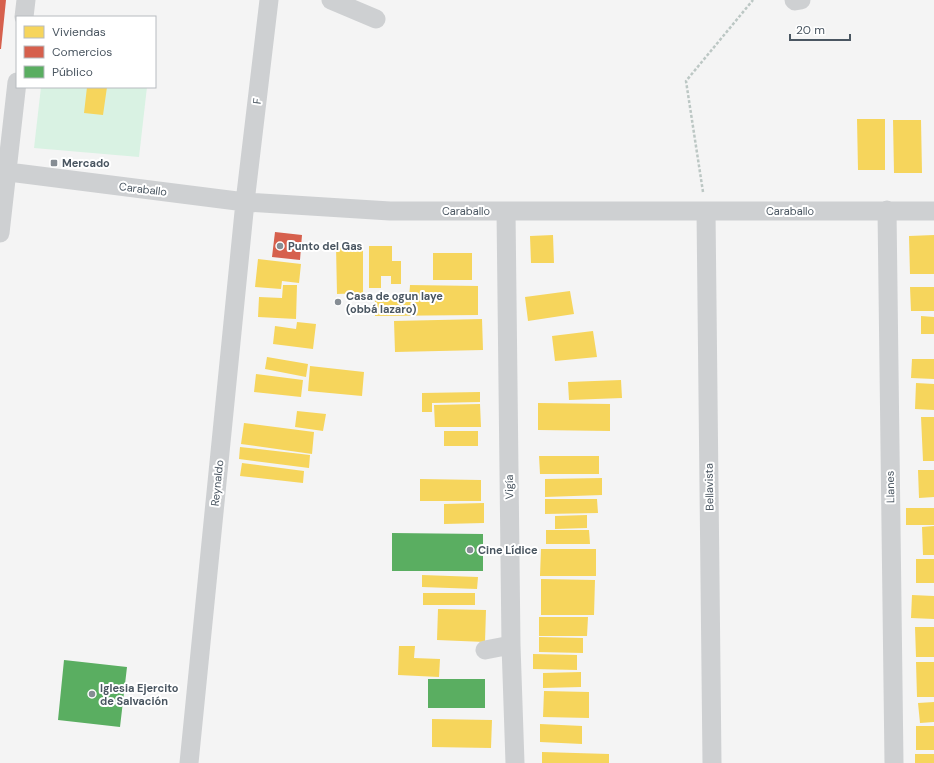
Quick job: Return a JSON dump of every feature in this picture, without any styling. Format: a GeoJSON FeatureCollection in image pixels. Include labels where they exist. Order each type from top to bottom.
{"type":"FeatureCollection","features":[{"type":"Feature","properties":{"kind":"street"},"geometry":{"type":"LineString","coordinates":[[24,16],[26,0]]}},
{"type":"Feature","properties":{"kind":"street","name":"F"},"geometry":{"type":"LineString","coordinates":[[245,202],[269,0]]}},
{"type":"Feature","properties":{"kind":"street"},"geometry":{"type":"LineString","coordinates":[[331,0],[376,19]]}},
{"type":"Feature","properties":{"kind":"street"},"geometry":{"type":"LineString","coordinates":[[0,233],[3,172],[16,88]]}},
{"type":"Feature","properties":{"kind":"street","name":"Caraballo"},"geometry":{"type":"LineString","coordinates":[[3,172],[245,202],[390,211],[934,211]]}},
{"type":"Feature","properties":{"kind":"street","name":"Reynaldo"},"geometry":{"type":"LineString","coordinates":[[190,763],[245,202]]}},
{"type":"Feature","properties":{"kind":"street","name":"Llanes"},"geometry":{"type":"LineString","coordinates":[[887,210],[894,763]]}},
{"type":"Feature","properties":{"kind":"street","name":"Vigía"},"geometry":{"type":"LineString","coordinates":[[506,211],[511,645],[515,763]]}},
{"type":"Feature","properties":{"kind":"street","name":"Bellavista"},"geometry":{"type":"LineString","coordinates":[[706,211],[712,763]]}},
{"type":"Feature","properties":{"kind":"street"},"geometry":{"type":"LineString","coordinates":[[485,650],[511,645]]}},
{"type":"Feature","properties":{"kind":"path"},"geometry":{"type":"LineString","coordinates":[[706,211],[686,81],[753,0]]}},
{"type":"Feature","properties":{"kind":"green space"},"geometry":{"type":"Polygon","coordinates":[[[41,88],[147,88],[139,157],[34,148],[41,88]]]}},
{"type":"Feature","properties":{"kind":"building: Viviendas"},"geometry":{"type":"Polygon","coordinates":[[[87,88],[107,88],[103,115],[84,113],[87,88]]]}},
{"type":"Feature","properties":{"kind":"building: Viviendas"},"geometry":{"type":"Polygon","coordinates":[[[857,119],[885,119],[885,170],[858,170],[857,119]]]}},
{"type":"Feature","properties":{"kind":"building: Viviendas"},"geometry":{"type":"Polygon","coordinates":[[[893,120],[921,120],[922,173],[894,173],[893,120]]]}},
{"type":"Feature","properties":{"kind":"building: Viviendas"},"geometry":{"type":"Polygon","coordinates":[[[553,235],[554,263],[531,263],[530,236],[553,235]]]}},
{"type":"Feature","properties":{"kind":"building: Viviendas"},"geometry":{"type":"Polygon","coordinates":[[[934,235],[934,274],[910,274],[909,236],[934,235]]]}},
{"type":"Feature","properties":{"kind":"building: Viviendas"},"geometry":{"type":"Polygon","coordinates":[[[336,246],[363,246],[363,293],[337,294],[336,246]]]}},
{"type":"Feature","properties":{"kind":"building: Viviendas"},"geometry":{"type":"Polygon","coordinates":[[[369,246],[392,246],[392,261],[401,261],[401,284],[391,284],[391,276],[381,276],[381,288],[369,288],[369,246]]]}},
{"type":"Feature","properties":{"kind":"building: Viviendas"},"geometry":{"type":"Polygon","coordinates":[[[433,253],[472,253],[472,280],[433,280],[433,253]]]}},
{"type":"Feature","properties":{"kind":"building: Viviendas"},"geometry":{"type":"Polygon","coordinates":[[[258,259],[301,264],[299,283],[282,281],[281,289],[255,287],[258,259]]]}},
{"type":"Feature","properties":{"kind":"building: Viviendas"},"geometry":{"type":"Polygon","coordinates":[[[283,285],[297,285],[296,319],[258,317],[259,297],[282,298],[283,285]]]}},
{"type":"Feature","properties":{"kind":"building: Viviendas"},"geometry":{"type":"Polygon","coordinates":[[[410,285],[478,286],[478,315],[375,316],[375,299],[409,299],[410,285]]]}},
{"type":"Feature","properties":{"kind":"building: Viviendas"},"geometry":{"type":"Polygon","coordinates":[[[910,287],[934,287],[934,311],[911,311],[910,287]]]}},
{"type":"Feature","properties":{"kind":"building: Viviendas"},"geometry":{"type":"Polygon","coordinates":[[[570,291],[574,314],[528,321],[525,297],[570,291]]]}},
{"type":"Feature","properties":{"kind":"building: Viviendas"},"geometry":{"type":"Polygon","coordinates":[[[921,316],[934,317],[934,334],[921,334],[921,316]]]}},
{"type":"Feature","properties":{"kind":"building: Viviendas"},"geometry":{"type":"Polygon","coordinates":[[[482,319],[483,350],[395,352],[394,321],[482,319]]]}},
{"type":"Feature","properties":{"kind":"building: Viviendas"},"geometry":{"type":"Polygon","coordinates":[[[297,322],[316,324],[313,349],[273,344],[275,326],[296,329],[297,322]]]}},
{"type":"Feature","properties":{"kind":"building: Viviendas"},"geometry":{"type":"Polygon","coordinates":[[[593,331],[597,357],[555,361],[552,336],[593,331]]]}},
{"type":"Feature","properties":{"kind":"building: Viviendas"},"geometry":{"type":"Polygon","coordinates":[[[267,357],[308,364],[306,377],[265,369],[267,357]]]}},
{"type":"Feature","properties":{"kind":"building: Viviendas"},"geometry":{"type":"Polygon","coordinates":[[[912,359],[934,359],[934,379],[911,378],[912,359]]]}},
{"type":"Feature","properties":{"kind":"building: Viviendas"},"geometry":{"type":"Polygon","coordinates":[[[310,366],[364,372],[362,396],[308,391],[310,366]]]}},
{"type":"Feature","properties":{"kind":"building: Viviendas"},"geometry":{"type":"Polygon","coordinates":[[[256,374],[303,380],[301,397],[254,392],[256,374]]]}},
{"type":"Feature","properties":{"kind":"building: Viviendas"},"geometry":{"type":"Polygon","coordinates":[[[621,380],[622,398],[569,400],[568,382],[621,380]]]}},
{"type":"Feature","properties":{"kind":"building: Viviendas"},"geometry":{"type":"Polygon","coordinates":[[[916,383],[934,384],[934,410],[915,409],[916,383]]]}},
{"type":"Feature","properties":{"kind":"building: Viviendas"},"geometry":{"type":"Polygon","coordinates":[[[480,392],[480,402],[432,403],[432,412],[422,412],[422,393],[480,392]]]}},
{"type":"Feature","properties":{"kind":"building: Viviendas"},"geometry":{"type":"Polygon","coordinates":[[[538,403],[610,404],[610,431],[538,430],[538,403]]]}},
{"type":"Feature","properties":{"kind":"building: Viviendas"},"geometry":{"type":"Polygon","coordinates":[[[480,404],[481,427],[435,427],[434,405],[480,404]]]}},
{"type":"Feature","properties":{"kind":"building: Viviendas"},"geometry":{"type":"Polygon","coordinates":[[[297,411],[326,414],[323,431],[295,427],[297,411]]]}},
{"type":"Feature","properties":{"kind":"building: Viviendas"},"geometry":{"type":"Polygon","coordinates":[[[921,417],[934,417],[934,461],[923,461],[921,417]]]}},
{"type":"Feature","properties":{"kind":"building: Viviendas"},"geometry":{"type":"Polygon","coordinates":[[[244,423],[314,432],[312,454],[241,444],[244,423]]]}},
{"type":"Feature","properties":{"kind":"building: Viviendas"},"geometry":{"type":"Polygon","coordinates":[[[444,431],[478,431],[478,446],[444,446],[444,431]]]}},
{"type":"Feature","properties":{"kind":"building: Viviendas"},"geometry":{"type":"Polygon","coordinates":[[[240,447],[310,455],[309,468],[239,459],[240,447]]]}},
{"type":"Feature","properties":{"kind":"building: Viviendas"},"geometry":{"type":"Polygon","coordinates":[[[539,456],[599,456],[599,474],[540,474],[539,456]]]}},
{"type":"Feature","properties":{"kind":"building: Viviendas"},"geometry":{"type":"Polygon","coordinates":[[[242,463],[304,471],[303,483],[240,476],[242,463]]]}},
{"type":"Feature","properties":{"kind":"building: Viviendas"},"geometry":{"type":"Polygon","coordinates":[[[918,470],[934,470],[934,497],[919,498],[918,470]]]}},
{"type":"Feature","properties":{"kind":"building: Viviendas"},"geometry":{"type":"Polygon","coordinates":[[[602,478],[602,495],[545,497],[545,479],[602,478]]]}},
{"type":"Feature","properties":{"kind":"building: Viviendas"},"geometry":{"type":"Polygon","coordinates":[[[420,479],[481,480],[481,501],[420,501],[420,479]]]}},
{"type":"Feature","properties":{"kind":"building: Viviendas"},"geometry":{"type":"Polygon","coordinates":[[[545,499],[597,499],[598,513],[545,514],[545,499]]]}},
{"type":"Feature","properties":{"kind":"building: Viviendas"},"geometry":{"type":"Polygon","coordinates":[[[484,503],[484,523],[444,524],[444,504],[484,503]]]}},
{"type":"Feature","properties":{"kind":"building: Viviendas"},"geometry":{"type":"Polygon","coordinates":[[[906,508],[934,508],[934,525],[906,525],[906,508]]]}},
{"type":"Feature","properties":{"kind":"building: Viviendas"},"geometry":{"type":"Polygon","coordinates":[[[587,515],[587,528],[555,529],[555,516],[587,515]]]}},
{"type":"Feature","properties":{"kind":"building: Viviendas"},"geometry":{"type":"Polygon","coordinates":[[[934,526],[934,555],[923,555],[922,527],[934,526]]]}},
{"type":"Feature","properties":{"kind":"building: Viviendas"},"geometry":{"type":"Polygon","coordinates":[[[546,530],[589,530],[590,544],[546,544],[546,530]]]}},
{"type":"Feature","properties":{"kind":"building: Viviendas"},"geometry":{"type":"Polygon","coordinates":[[[541,549],[596,549],[596,576],[540,576],[541,549]]]}},
{"type":"Feature","properties":{"kind":"building: Viviendas"},"geometry":{"type":"Polygon","coordinates":[[[916,559],[934,559],[934,583],[916,583],[916,559]]]}},
{"type":"Feature","properties":{"kind":"building: Viviendas"},"geometry":{"type":"Polygon","coordinates":[[[422,575],[478,577],[477,589],[422,587],[422,575]]]}},
{"type":"Feature","properties":{"kind":"building: Viviendas"},"geometry":{"type":"Polygon","coordinates":[[[541,579],[595,580],[594,615],[541,615],[541,579]]]}},
{"type":"Feature","properties":{"kind":"building: Viviendas"},"geometry":{"type":"Polygon","coordinates":[[[423,593],[475,593],[475,605],[423,605],[423,593]]]}},
{"type":"Feature","properties":{"kind":"building: Viviendas"},"geometry":{"type":"Polygon","coordinates":[[[912,595],[934,596],[934,619],[911,618],[912,595]]]}},
{"type":"Feature","properties":{"kind":"building: Viviendas"},"geometry":{"type":"Polygon","coordinates":[[[438,609],[486,610],[485,642],[437,640],[438,609]]]}},
{"type":"Feature","properties":{"kind":"building: Viviendas"},"geometry":{"type":"Polygon","coordinates":[[[539,617],[588,617],[587,636],[539,636],[539,617]]]}},
{"type":"Feature","properties":{"kind":"building: Viviendas"},"geometry":{"type":"Polygon","coordinates":[[[915,627],[934,627],[934,657],[916,657],[915,627]]]}},
{"type":"Feature","properties":{"kind":"building: Viviendas"},"geometry":{"type":"Polygon","coordinates":[[[539,637],[583,638],[583,653],[539,652],[539,637]]]}},
{"type":"Feature","properties":{"kind":"building: Viviendas"},"geometry":{"type":"Polygon","coordinates":[[[399,646],[415,646],[414,658],[440,659],[439,677],[398,675],[399,646]]]}},
{"type":"Feature","properties":{"kind":"building: Viviendas"},"geometry":{"type":"Polygon","coordinates":[[[533,654],[577,655],[577,670],[533,669],[533,654]]]}},
{"type":"Feature","properties":{"kind":"building: Viviendas"},"geometry":{"type":"Polygon","coordinates":[[[916,662],[934,662],[934,697],[917,697],[916,662]]]}},
{"type":"Feature","properties":{"kind":"building: Viviendas"},"geometry":{"type":"Polygon","coordinates":[[[581,672],[581,687],[543,688],[543,673],[581,672]]]}},
{"type":"Feature","properties":{"kind":"building: Viviendas"},"geometry":{"type":"Polygon","coordinates":[[[544,691],[589,692],[589,718],[543,717],[544,691]]]}},
{"type":"Feature","properties":{"kind":"building: Viviendas"},"geometry":{"type":"Polygon","coordinates":[[[934,702],[934,722],[920,723],[918,703],[934,702]]]}},
{"type":"Feature","properties":{"kind":"building: Viviendas"},"geometry":{"type":"Polygon","coordinates":[[[432,719],[492,720],[491,748],[432,747],[432,719]]]}},
{"type":"Feature","properties":{"kind":"building: Viviendas"},"geometry":{"type":"Polygon","coordinates":[[[540,724],[582,726],[582,744],[540,742],[540,724]]]}},
{"type":"Feature","properties":{"kind":"building: Viviendas"},"geometry":{"type":"Polygon","coordinates":[[[916,726],[934,726],[934,750],[916,750],[916,726]]]}},
{"type":"Feature","properties":{"kind":"building: Viviendas"},"geometry":{"type":"Polygon","coordinates":[[[542,752],[609,754],[609,763],[542,763],[542,752]]]}},
{"type":"Feature","properties":{"kind":"building: Viviendas"},"geometry":{"type":"Polygon","coordinates":[[[915,754],[934,754],[934,763],[915,763],[915,754]]]}},
{"type":"Feature","properties":{"kind":"building: Comercios"},"geometry":{"type":"Polygon","coordinates":[[[0,0],[6,0],[1,49],[0,49],[0,0]]]}},
{"type":"Feature","properties":{"kind":"building: Comercios"},"geometry":{"type":"Polygon","coordinates":[[[275,232],[302,235],[300,260],[272,257],[275,232]]]}},
{"type":"Feature","properties":{"kind":"building: Público","name":"Cine Lídice"},"geometry":{"type":"Polygon","coordinates":[[[392,533],[483,534],[483,571],[392,571],[392,533]]]}},
{"type":"Feature","properties":{"kind":"building: Público","name":"Iglesia Ejercito de Salvación"},"geometry":{"type":"Polygon","coordinates":[[[64,660],[127,667],[120,727],[58,720],[64,660]]]}},
{"type":"Feature","properties":{"kind":"building: Público"},"geometry":{"type":"Polygon","coordinates":[[[428,679],[485,679],[485,708],[428,708],[428,679]]]}},
{"type":"Feature","properties":{"kind":"place","name":"Mercado"},"geometry":{"type":"Point","coordinates":[54,163]}},
{"type":"Feature","properties":{"kind":"place","name":"Punto del Gas"},"geometry":{"type":"Point","coordinates":[280,246]}},
{"type":"Feature","properties":{"kind":"place","name":"Casa de ogun laye (obbá lazaro)"},"geometry":{"type":"Point","coordinates":[338,302]}},
{"type":"Feature","properties":{"kind":"place","name":"Cine Lídice"},"geometry":{"type":"Point","coordinates":[470,550]}},
{"type":"Feature","properties":{"kind":"place","name":"Iglesia Ejercito de Salvación"},"geometry":{"type":"Point","coordinates":[92,694]}}]}
